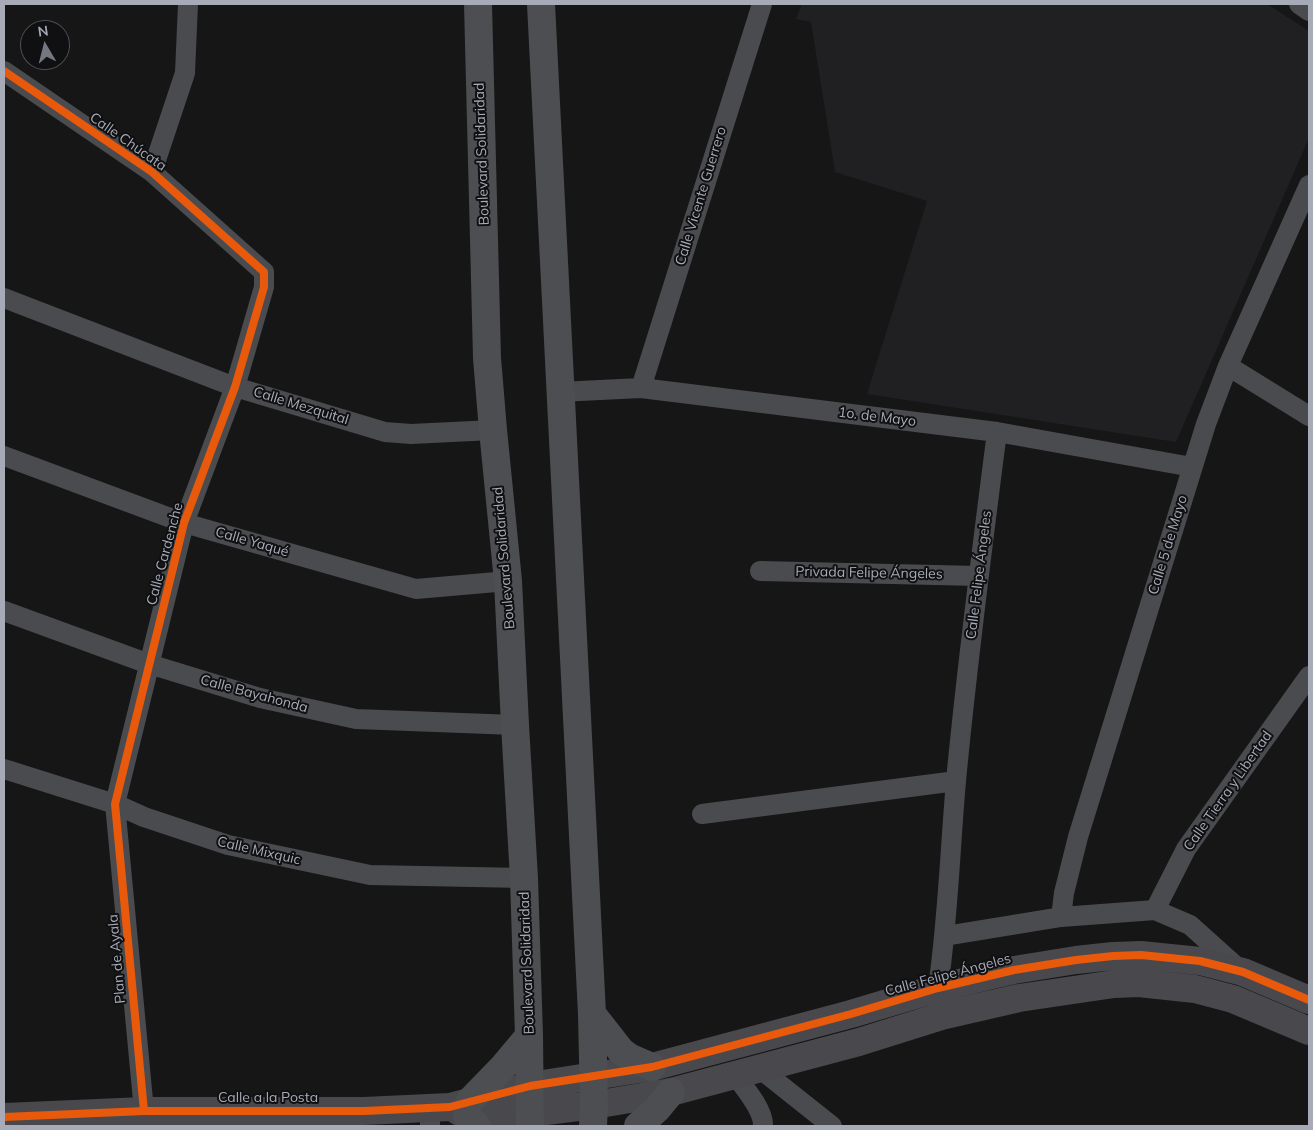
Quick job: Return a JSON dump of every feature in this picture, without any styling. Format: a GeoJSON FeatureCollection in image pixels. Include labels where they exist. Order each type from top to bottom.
{"type":"FeatureCollection","features":[{"type":"Feature","properties":{"kind":"main road","name":"Boulevard Solidaridad"},"geometry":{"type":"LineString","coordinates":[[478,4],[487,358],[508,581],[524,878],[530,1120]]}},
{"type":"Feature","properties":{"kind":"main road"},"geometry":{"type":"LineString","coordinates":[[541,4],[559,392],[592,1014],[594,1116]]}},
{"type":"Feature","properties":{"kind":"main road"},"geometry":{"type":"LineString","coordinates":[[592,1014],[625,1054],[638,1062],[652,1067]]}},
{"type":"Feature","properties":{"kind":"main road"},"geometry":{"type":"LineString","coordinates":[[454,1114],[503,1067],[529,1036]]}},
{"type":"Feature","properties":{"kind":"main road"},"geometry":{"type":"LineString","coordinates":[[638,1126],[657,1109],[671,1092]]}},
{"type":"Feature","properties":{"kind":"street"},"geometry":{"type":"LineString","coordinates":[[152,172],[185,74],[188,4]]}},
{"type":"Feature","properties":{"kind":"street"},"geometry":{"type":"LineString","coordinates":[[749,4],[754,28]]}},
{"type":"Feature","properties":{"kind":"street","name":"Calle Vicente Guerrero"},"geometry":{"type":"LineString","coordinates":[[641,388],[762,4]]}},
{"type":"Feature","properties":{"kind":"street"},"geometry":{"type":"LineString","coordinates":[[1299,4],[1309,11]]}},
{"type":"Feature","properties":{"kind":"street","name":"Calle Chúcata"},"geometry":{"type":"LineString","coordinates":[[4,71],[152,172],[264,272],[264,287]]}},
{"type":"Feature","properties":{"kind":"street","name":"Calle 5 de Mayo"},"geometry":{"type":"LineString","coordinates":[[1061,917],[1064,893],[1078,837],[1206,424],[1228,366],[1309,185]]}},
{"type":"Feature","properties":{"kind":"street","name":"Calle Cardenche"},"geometry":{"type":"LineString","coordinates":[[115,804],[184,523],[235,387],[264,287]]}},
{"type":"Feature","properties":{"kind":"street","name":"Calle Mezquital"},"geometry":{"type":"LineString","coordinates":[[4,298],[235,387],[385,432],[411,434],[493,430]]}},
{"type":"Feature","properties":{"kind":"street"},"geometry":{"type":"LineString","coordinates":[[1228,366],[1309,416]]}},
{"type":"Feature","properties":{"kind":"street","name":"1o. de Mayo"},"geometry":{"type":"LineString","coordinates":[[559,392],[641,388],[997,432],[1192,467]]}},
{"type":"Feature","properties":{"kind":"street","name":"Calle Felipe Ángeles"},"geometry":{"type":"LineString","coordinates":[[938,988],[945,936],[956,781],[978,576],[997,432]]}},
{"type":"Feature","properties":{"kind":"street","name":"Calle Yaqué"},"geometry":{"type":"LineString","coordinates":[[4,456],[184,523],[416,589],[508,581]]}},
{"type":"Feature","properties":{"kind":"street","name":"Privada Felipe Ángeles"},"geometry":{"type":"LineString","coordinates":[[760,571],[978,576]]}},
{"type":"Feature","properties":{"kind":"street","name":"Calle Bayahonda"},"geometry":{"type":"LineString","coordinates":[[4,611],[150,664],[260,698],[356,719],[515,725]]}},
{"type":"Feature","properties":{"kind":"street","name":"Calle Tierra y Libertad"},"geometry":{"type":"LineString","coordinates":[[1155,910],[1186,849],[1309,676]]}},
{"type":"Feature","properties":{"kind":"street","name":"Calle Mixquic"},"geometry":{"type":"LineString","coordinates":[[4,769],[115,804],[144,817],[228,846],[370,875],[524,878]]}},
{"type":"Feature","properties":{"kind":"street"},"geometry":{"type":"LineString","coordinates":[[702,814],[956,781]]}},
{"type":"Feature","properties":{"kind":"street","name":"Plan de Ayala"},"geometry":{"type":"LineString","coordinates":[[115,804],[144,1111]]}},
{"type":"Feature","properties":{"kind":"street"},"geometry":{"type":"LineString","coordinates":[[945,936],[1061,917],[1155,910],[1190,925],[1243,972]]}},
{"type":"Feature","properties":{"kind":"street","name":"Calle Felipe Ángeles"},"geometry":{"type":"LineString","coordinates":[[530,1086],[652,1067],[851,1014],[938,988],[1014,970],[1076,960],[1141,955],[1200,961],[1243,972],[1309,1000]]}},
{"type":"Feature","properties":{"kind":"street"},"geometry":{"type":"LineString","coordinates":[[594,1116],[746,1071],[859,1042],[945,1015],[1019,998],[1114,984],[1139,983],[1195,989],[1234,999],[1309,1031]]}},
{"type":"Feature","properties":{"kind":"street"},"geometry":{"type":"LineString","coordinates":[[746,1071],[748,1091],[764,1120],[764,1126]]}},
{"type":"Feature","properties":{"kind":"street"},"geometry":{"type":"LineString","coordinates":[[746,1071],[832,1126]]}},
{"type":"Feature","properties":{"kind":"street","name":"Calle a la Posta"},"geometry":{"type":"LineString","coordinates":[[454,1114],[530,1086]]}},
{"type":"Feature","properties":{"kind":"street","name":"Calle a la Posta"},"geometry":{"type":"LineString","coordinates":[[4,1116],[144,1111],[354,1111],[454,1114],[530,1120],[594,1116]]}},
{"type":"Feature","properties":{"kind":"shaded area"},"geometry":{"type":"Polygon","coordinates":[[[802,4],[1267,4],[1309,31],[1309,138],[1176,442],[867,394],[927,201],[835,172],[811,22],[796,19],[802,4]]]}},
{"type":"Feature","properties":{"kind":"cycle path"},"geometry":{"type":"LineString","coordinates":[[4,71],[152,172],[264,272],[264,287],[235,387],[184,523],[115,804],[144,1111]]}},
{"type":"Feature","properties":{"kind":"cycle path"},"geometry":{"type":"LineString","coordinates":[[4,1117],[144,1111],[364,1111],[450,1107],[530,1086],[652,1067],[851,1014],[938,988],[1014,970],[1113,956],[1141,955],[1200,961],[1243,972],[1309,1000]]}}]}
